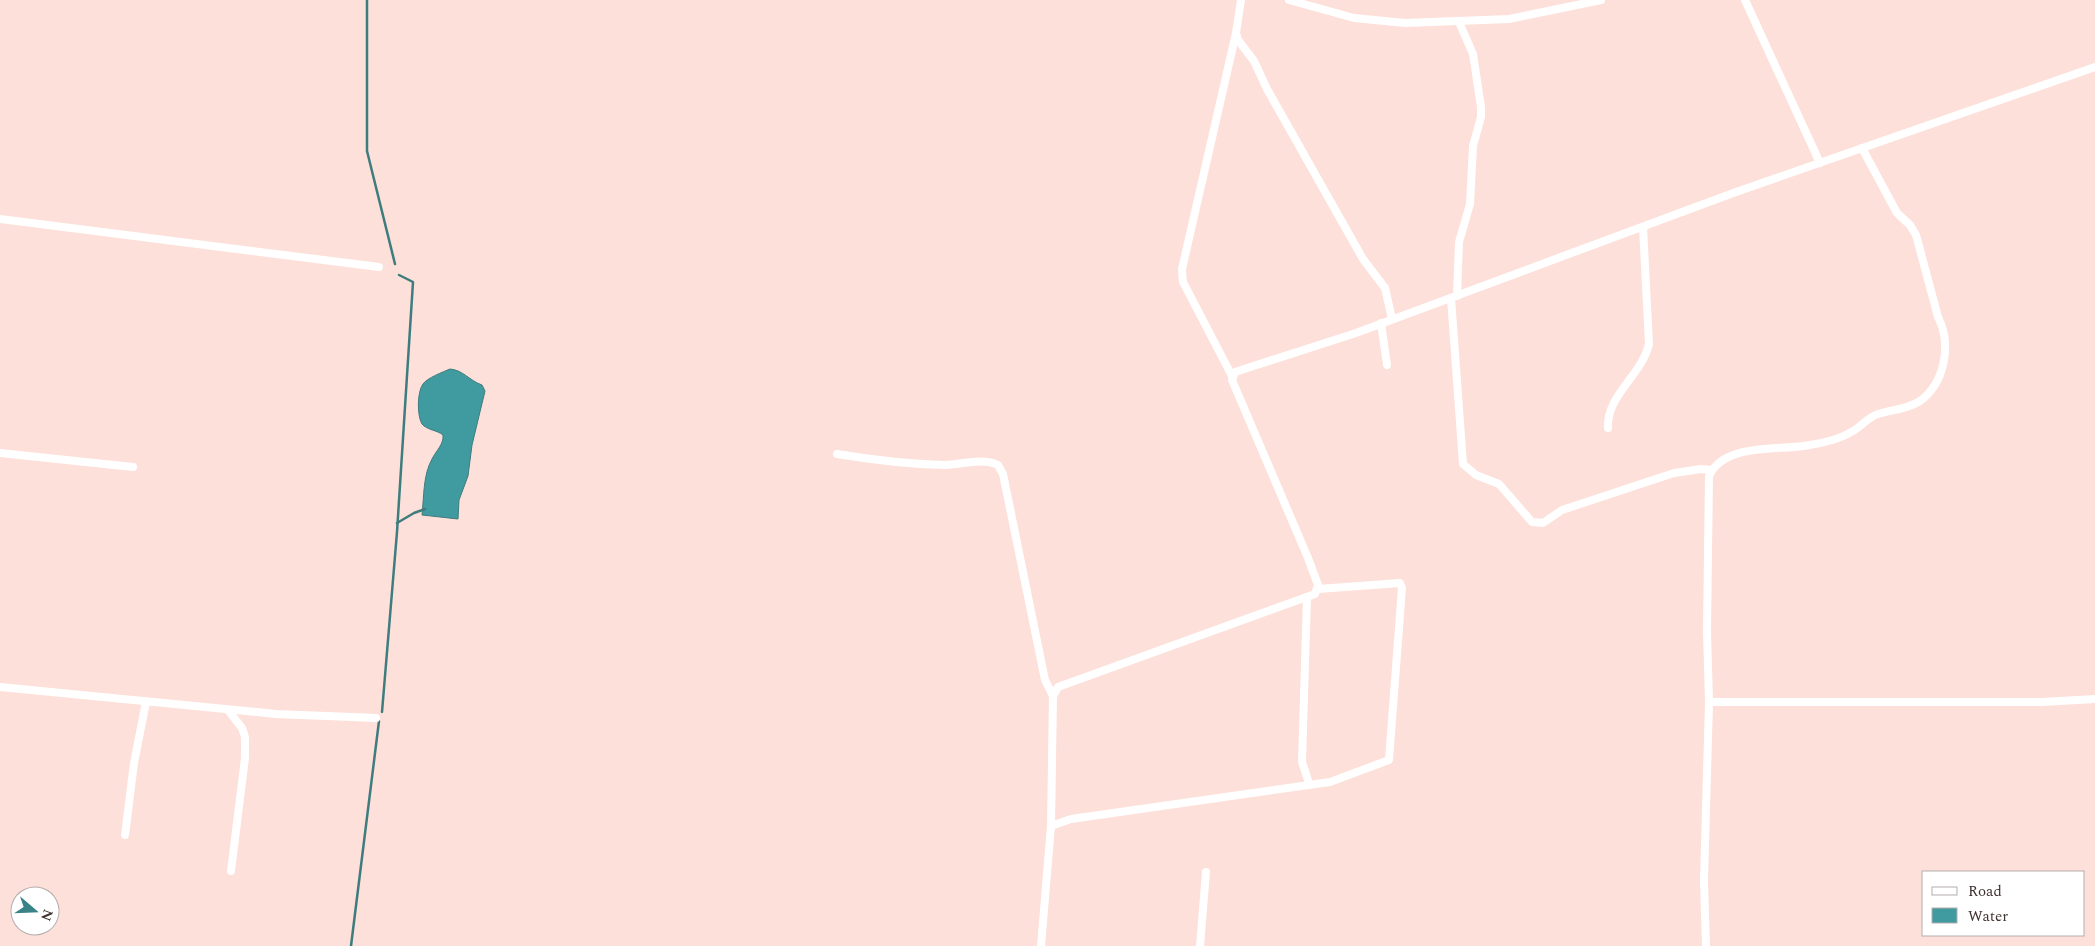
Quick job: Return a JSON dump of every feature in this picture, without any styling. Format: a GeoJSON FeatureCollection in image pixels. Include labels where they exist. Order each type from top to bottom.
{"type":"FeatureCollection","features":[{"type":"Feature","properties":{"kind":"street"},"geometry":{"type":"LineString","coordinates":[[1053,696],[1058,687],[1315,594],[1318,589],[1308,558],[1232,376],[1183,282],[1182,269],[1236,33],[1241,0]]}},
{"type":"Feature","properties":{"kind":"street"},"geometry":{"type":"LineString","coordinates":[[1289,0],[1370,20],[1405,23],[1459,22],[1509,18],[1600,0]]}},
{"type":"Feature","properties":{"kind":"street"},"geometry":{"type":"LineString","coordinates":[[1745,0],[1820,163]]}},
{"type":"Feature","properties":{"kind":"street"},"geometry":{"type":"LineString","coordinates":[[1459,22],[1473,54],[1481,107],[1481,117],[1473,146],[1470,204],[1459,242],[1454,297],[1463,464],[1476,475],[1499,484],[1532,522],[1543,523],[1562,510],[1674,473],[1701,468],[1712,470]]}},
{"type":"Feature","properties":{"kind":"street"},"geometry":{"type":"LineString","coordinates":[[1236,33],[1238,40],[1254,61],[1272,98],[1362,259],[1385,288],[1392,319]]}},
{"type":"Feature","properties":{"kind":"street"},"geometry":{"type":"LineString","coordinates":[[1232,376],[1235,372],[1248,367],[1381,323],[1820,163],[2095,67]]}},
{"type":"Feature","properties":{"kind":"street"},"geometry":{"type":"LineString","coordinates":[[1706,946],[1704,848],[1709,702],[1707,632],[1709,476],[1712,470],[1728,458],[1763,448],[1809,445],[1853,431],[1878,414],[1899,411],[1924,398],[1941,372],[1946,345],[1944,330],[1938,317],[1916,235],[1910,225],[1897,213],[1862,148]]}},
{"type":"Feature","properties":{"kind":"street"},"geometry":{"type":"LineString","coordinates":[[0,219],[380,268]]}},
{"type":"Feature","properties":{"kind":"street"},"geometry":{"type":"LineString","coordinates":[[1608,428],[1612,407],[1638,370],[1646,355],[1648,344],[1643,227]]}},
{"type":"Feature","properties":{"kind":"street"},"geometry":{"type":"LineString","coordinates":[[1381,323],[1387,365]]}},
{"type":"Feature","properties":{"kind":"street"},"geometry":{"type":"LineString","coordinates":[[0,452],[133,467]]}},
{"type":"Feature","properties":{"kind":"street"},"geometry":{"type":"LineString","coordinates":[[837,454],[879,461],[947,465],[982,462],[998,465],[1003,474],[1045,680],[1053,696],[1051,826],[1041,946]]}},
{"type":"Feature","properties":{"kind":"street"},"geometry":{"type":"LineString","coordinates":[[1051,826],[1071,819],[1309,783],[1330,782],[1389,760],[1396,650],[1402,601],[1400,583],[1318,589]]}},
{"type":"Feature","properties":{"kind":"street"},"geometry":{"type":"LineString","coordinates":[[1307,597],[1302,762],[1309,783]]}},
{"type":"Feature","properties":{"kind":"street"},"geometry":{"type":"LineString","coordinates":[[0,687],[228,710],[376,718]]}},
{"type":"Feature","properties":{"kind":"street"},"geometry":{"type":"LineString","coordinates":[[1709,702],[2042,702],[2095,699]]}},
{"type":"Feature","properties":{"kind":"street"},"geometry":{"type":"LineString","coordinates":[[125,835],[134,763],[146,702]]}},
{"type":"Feature","properties":{"kind":"street"},"geometry":{"type":"LineString","coordinates":[[228,710],[242,728],[245,737],[245,758],[231,871]]}},
{"type":"Feature","properties":{"kind":"street"},"geometry":{"type":"LineString","coordinates":[[1200,946],[1206,872]]}},
{"type":"Feature","properties":{"kind":"water"},"geometry":{"type":"Polygon","coordinates":[[[450,369],[459,371],[482,385],[485,391],[472,445],[468,476],[459,500],[458,519],[422,515],[427,472],[441,444],[443,435],[422,424],[419,410],[420,392],[425,382],[435,375],[450,369]]]}},
{"type":"Feature","properties":{"kind":"waterway"},"geometry":{"type":"LineString","coordinates":[[367,0],[367,151],[395,264]]}},
{"type":"Feature","properties":{"kind":"waterway"},"geometry":{"type":"LineString","coordinates":[[382,712],[397,532],[413,282],[399,275]]}},
{"type":"Feature","properties":{"kind":"waterway"},"geometry":{"type":"LineString","coordinates":[[397,523],[425,509]]}},
{"type":"Feature","properties":{"kind":"waterway"},"geometry":{"type":"LineString","coordinates":[[351,946],[379,721]]}}]}
